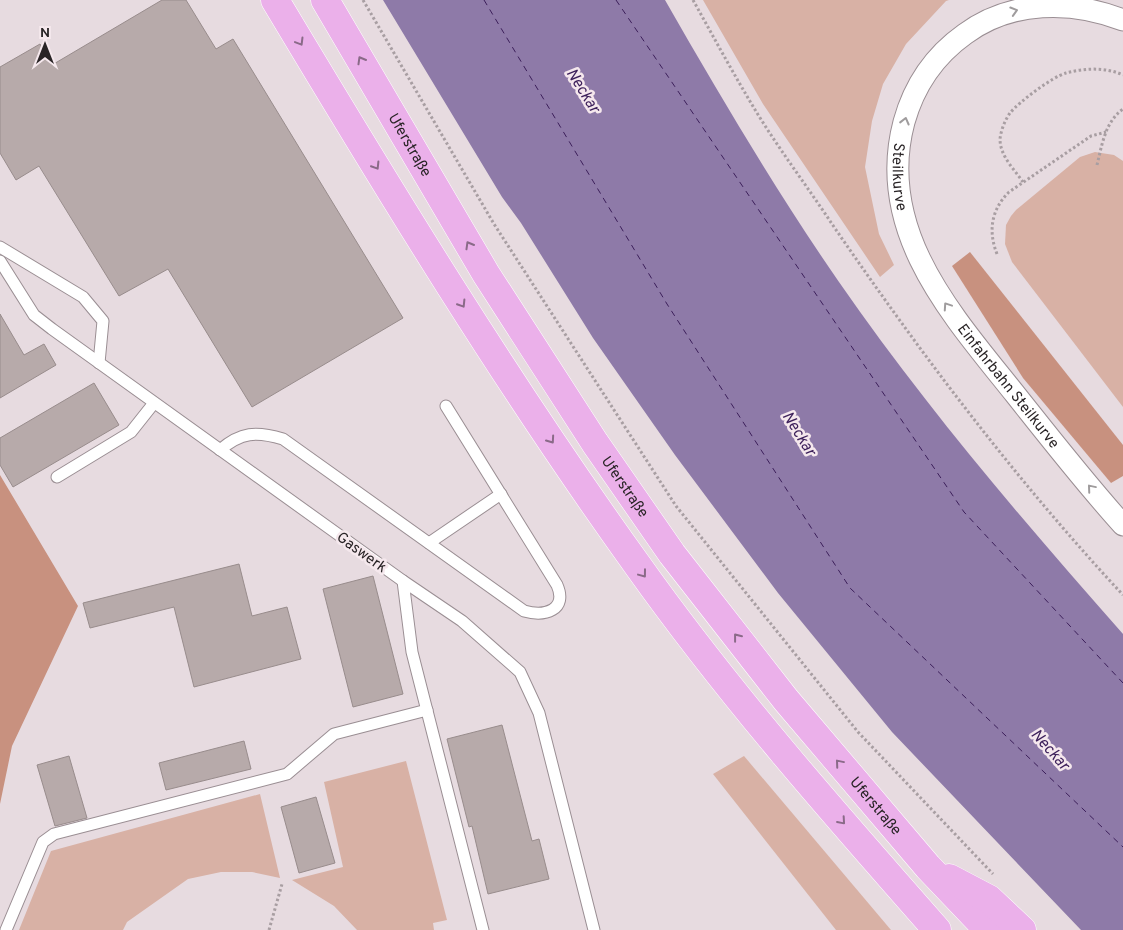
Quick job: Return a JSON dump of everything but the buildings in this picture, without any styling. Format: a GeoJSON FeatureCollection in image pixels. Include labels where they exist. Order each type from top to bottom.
{"type":"FeatureCollection","features":[{"type":"Feature","properties":{"kind":"highway"},"geometry":{"type":"LineString","coordinates":[[275,0],[345,117],[520,396],[639,567],[753,718],[937,930]]}},
{"type":"Feature","properties":{"kind":"highway","name":"Uferstraße"},"geometry":{"type":"LineString","coordinates":[[325,0],[486,274],[594,443],[672,554],[786,700],[928,867],[988,930]]}},
{"type":"Feature","properties":{"kind":"highway"},"geometry":{"type":"LineString","coordinates":[[928,867],[989,899],[1022,930]]}},
{"type":"Feature","properties":{"kind":"street","name":"Steilkurve"},"geometry":{"type":"LineString","coordinates":[[910,237],[903,215],[899,190],[897,168],[899,147],[908,108],[915,90],[941,54],[971,29],[1019,9],[1048,5],[1077,7],[1098,11],[1123,20]]}},
{"type":"Feature","properties":{"kind":"street","name":"Einfahrbahn Steilkurve"},"geometry":{"type":"LineString","coordinates":[[910,237],[935,289],[954,317],[1051,439],[1123,525]]}},
{"type":"Feature","properties":{"kind":"lane"},"geometry":{"type":"LineString","coordinates":[[0,247],[83,297],[103,321],[99,363]]}},
{"type":"Feature","properties":{"kind":"lane","name":"Gaswerk"},"geometry":{"type":"LineString","coordinates":[[0,261],[34,315],[154,403],[462,621],[520,672],[539,713],[594,930]]}},
{"type":"Feature","properties":{"kind":"lane"},"geometry":{"type":"LineString","coordinates":[[56,477],[131,432],[154,403]]}},
{"type":"Feature","properties":{"kind":"lane"},"geometry":{"type":"LineString","coordinates":[[220,450],[232,440],[248,434],[266,434],[283,439],[524,611],[533,613],[548,612],[560,600],[560,592],[446,406]]}},
{"type":"Feature","properties":{"kind":"lane"},"geometry":{"type":"LineString","coordinates":[[429,543],[500,494]]}},
{"type":"Feature","properties":{"kind":"lane"},"geometry":{"type":"LineString","coordinates":[[403,581],[412,652],[483,930]]}},
{"type":"Feature","properties":{"kind":"lane"},"geometry":{"type":"LineString","coordinates":[[6,930],[43,842],[54,834],[287,774],[334,734],[427,710]]}},
{"type":"Feature","properties":{"kind":"path"},"geometry":{"type":"LineString","coordinates":[[363,0],[494,224],[676,506],[858,732],[1000,881]]}},
{"type":"Feature","properties":{"kind":"path"},"geometry":{"type":"LineString","coordinates":[[693,0],[755,110],[872,282],[1000,453],[1123,595]]}},
{"type":"Feature","properties":{"kind":"path"},"geometry":{"type":"LineString","coordinates":[[1023,182],[1004,156],[1001,147],[1001,132],[1010,113],[1050,82],[1067,73],[1104,70],[1123,76]]}},
{"type":"Feature","properties":{"kind":"path"},"geometry":{"type":"LineString","coordinates":[[1097,165],[1106,132],[1112,120],[1123,109]]}},
{"type":"Feature","properties":{"kind":"path"},"geometry":{"type":"LineString","coordinates":[[997,254],[991,228],[996,210],[1004,197],[1091,136],[1106,132]]}},
{"type":"Feature","properties":{"kind":"path"},"geometry":{"type":"LineString","coordinates":[[269,930],[282,884]]}},
{"type":"Feature","properties":{"kind":"shaded area"},"geometry":{"type":"Polygon","coordinates":[[[703,0],[949,0],[906,44],[883,84],[872,121],[865,167],[879,234],[894,265],[880,277],[763,104],[703,0]]]}},
{"type":"Feature","properties":{"kind":"shaded area"},"geometry":{"type":"Polygon","coordinates":[[[1095,152],[1114,155],[1123,161],[1123,407],[1012,262],[1005,244],[1006,225],[1016,210],[1080,157],[1095,152]]]}},
{"type":"Feature","properties":{"kind":"shaded area"},"geometry":{"type":"Polygon","coordinates":[[[970,252],[1123,445],[1123,476],[1111,483],[1023,378],[952,266],[970,252]]]}},
{"type":"Feature","properties":{"kind":"shaded area"},"geometry":{"type":"Polygon","coordinates":[[[0,475],[78,606],[12,746],[0,804],[0,475]]]}},
{"type":"Feature","properties":{"kind":"shaded area"},"geometry":{"type":"Polygon","coordinates":[[[744,756],[891,930],[836,930],[713,774],[744,756]]]}},
{"type":"Feature","properties":{"kind":"shaded area"},"geometry":{"type":"Polygon","coordinates":[[[406,761],[447,920],[433,923],[434,930],[357,930],[334,906],[292,880],[343,867],[324,782],[406,761]]]}},
{"type":"Feature","properties":{"kind":"shaded area"},"geometry":{"type":"Polygon","coordinates":[[[260,794],[280,878],[252,872],[221,872],[188,879],[127,922],[123,930],[19,930],[51,851],[260,794]]]}},
{"type":"Feature","properties":{"kind":"water","name":"Neckar"},"geometry":{"type":"Polygon","coordinates":[[[383,0],[665,0],[771,178],[816,248],[872,328],[976,462],[1123,634],[1123,930],[1081,930],[892,732],[778,593],[675,455],[593,338],[521,223],[502,197],[383,0]]]}},
{"type":"Feature","properties":{"kind":"ferry route"},"geometry":{"type":"LineString","coordinates":[[484,0],[667,304],[850,588],[1123,847]]}},
{"type":"Feature","properties":{"kind":"ferry route"},"geometry":{"type":"LineString","coordinates":[[616,0],[964,512],[1123,683]]}}]}
